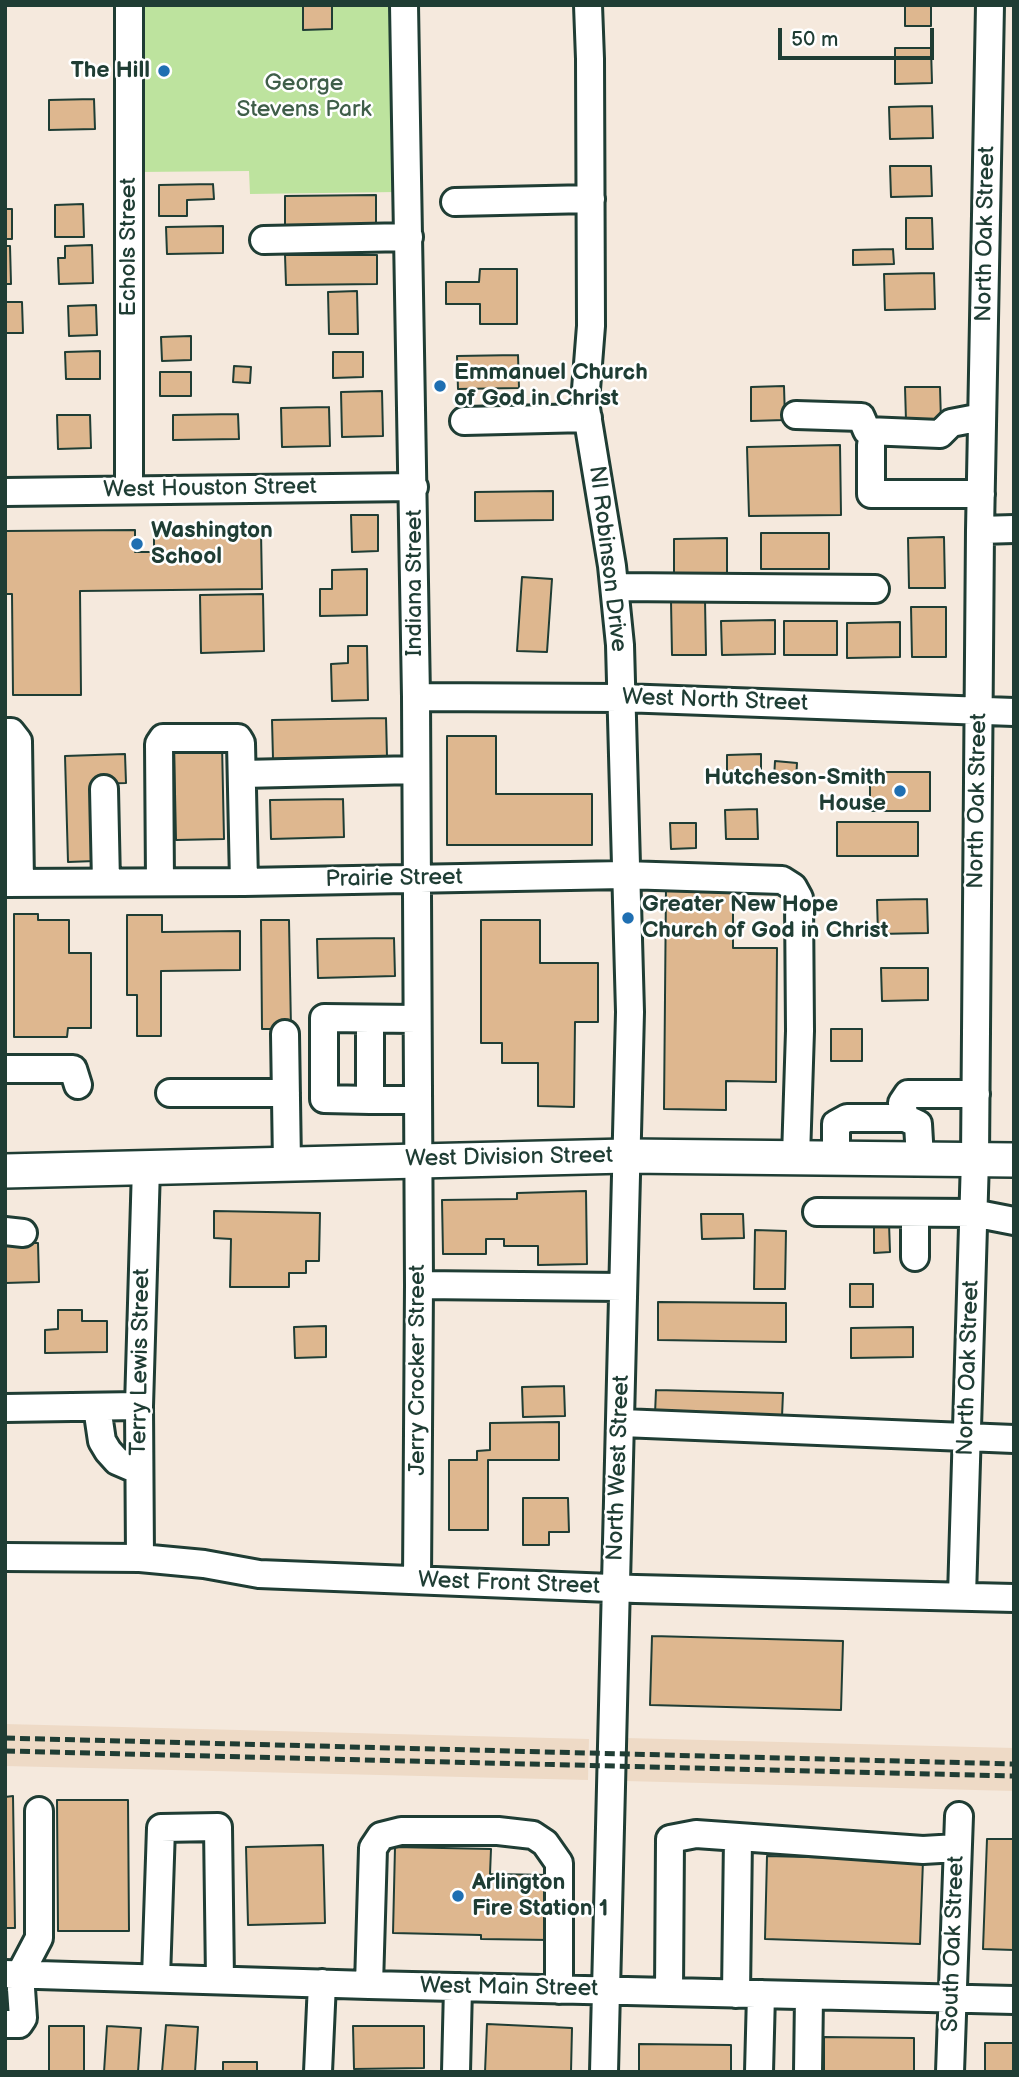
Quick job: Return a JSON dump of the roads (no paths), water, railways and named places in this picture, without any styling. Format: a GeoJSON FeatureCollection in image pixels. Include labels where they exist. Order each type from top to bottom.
{"type":"FeatureCollection","features":[{"type":"Feature","properties":{"kind":"main road","name":"West Division Street"},"geometry":{"type":"LineString","coordinates":[[5,1171],[626,1156],[1014,1160]]}},
{"type":"Feature","properties":{"kind":"street","name":"Echols Street"},"geometry":{"type":"LineString","coordinates":[[128,490],[130,5]]}},
{"type":"Feature","properties":{"kind":"street","name":"Indiana Street"},"geometry":{"type":"LineString","coordinates":[[404,5],[414,488],[416,1161]]}},
{"type":"Feature","properties":{"kind":"street","name":"Nl Robinson Drive"},"geometry":{"type":"LineString","coordinates":[[588,5],[591,348],[585,402],[614,587],[620,645],[624,875],[630,1012],[626,1156]]}},
{"type":"Feature","properties":{"kind":"street","name":"North Oak Street"},"geometry":{"type":"LineString","coordinates":[[962,1596],[975,1159],[980,530],[990,5]]}},
{"type":"Feature","properties":{"kind":"street"},"geometry":{"type":"LineString","coordinates":[[455,202],[591,200]]}},
{"type":"Feature","properties":{"kind":"street"},"geometry":{"type":"LineString","coordinates":[[264,240],[409,237]]}},
{"type":"Feature","properties":{"kind":"street"},"geometry":{"type":"LineString","coordinates":[[796,415],[861,417],[867,431],[940,433],[951,423],[982,417]]}},
{"type":"Feature","properties":{"kind":"street"},"geometry":{"type":"LineString","coordinates":[[464,421],[588,418]]}},
{"type":"Feature","properties":{"kind":"street"},"geometry":{"type":"LineString","coordinates":[[871,445],[871,494],[981,494]]}},
{"type":"Feature","properties":{"kind":"street","name":"West Houston Street"},"geometry":{"type":"LineString","coordinates":[[5,492],[414,488]]}},
{"type":"Feature","properties":{"kind":"street"},"geometry":{"type":"LineString","coordinates":[[980,530],[1014,529]]}},
{"type":"Feature","properties":{"kind":"street"},"geometry":{"type":"LineString","coordinates":[[614,587],[876,589]]}},
{"type":"Feature","properties":{"kind":"street","name":"West North Street"},"geometry":{"type":"LineString","coordinates":[[416,697],[621,698],[1014,712]]}},
{"type":"Feature","properties":{"kind":"street"},"geometry":{"type":"LineString","coordinates":[[5,732],[11,732],[18,741],[13,883]]}},
{"type":"Feature","properties":{"kind":"street"},"geometry":{"type":"LineString","coordinates":[[160,882],[159,744],[163,738],[238,738],[242,743],[244,882]]}},
{"type":"Feature","properties":{"kind":"street"},"geometry":{"type":"LineString","coordinates":[[242,774],[416,770]]}},
{"type":"Feature","properties":{"kind":"street"},"geometry":{"type":"LineString","coordinates":[[104,789],[106,882]]}},
{"type":"Feature","properties":{"kind":"street","name":"Prairie Street"},"geometry":{"type":"LineString","coordinates":[[13,883],[624,875],[782,880],[793,887],[799,898],[800,1031],[796,1157]]}},
{"type":"Feature","properties":{"kind":"street"},"geometry":{"type":"LineString","coordinates":[[416,1019],[324,1018],[324,1099],[416,1100]]}},
{"type":"Feature","properties":{"kind":"street"},"geometry":{"type":"LineString","coordinates":[[370,1019],[370,1100]]}},
{"type":"Feature","properties":{"kind":"street"},"geometry":{"type":"LineString","coordinates":[[285,1034],[287,1164]]}},
{"type":"Feature","properties":{"kind":"street"},"geometry":{"type":"LineString","coordinates":[[5,1069],[73,1069],[78,1085]]}},
{"type":"Feature","properties":{"kind":"street"},"geometry":{"type":"LineString","coordinates":[[170,1093],[286,1093]]}},
{"type":"Feature","properties":{"kind":"street"},"geometry":{"type":"LineString","coordinates":[[905,1118],[902,1103],[908,1094],[976,1094]]}},
{"type":"Feature","properties":{"kind":"street"},"geometry":{"type":"LineString","coordinates":[[836,1158],[836,1124],[847,1118],[905,1118],[918,1124],[920,1159]]}},
{"type":"Feature","properties":{"kind":"street","name":"North West Street"},"geometry":{"type":"LineString","coordinates":[[604,2072],[622,1423],[626,1156]]}},
{"type":"Feature","properties":{"kind":"street","name":"Jerry Crocker Street"},"geometry":{"type":"LineString","coordinates":[[416,1161],[419,1285],[418,1580]]}},
{"type":"Feature","properties":{"kind":"street","name":"Terry Lewis Street"},"geometry":{"type":"LineString","coordinates":[[140,1558],[138,1470],[146,1167]]}},
{"type":"Feature","properties":{"kind":"street"},"geometry":{"type":"LineString","coordinates":[[817,1212],[973,1213],[1014,1222]]}},
{"type":"Feature","properties":{"kind":"street"},"geometry":{"type":"LineString","coordinates":[[915,1213],[915,1257]]}},
{"type":"Feature","properties":{"kind":"street"},"geometry":{"type":"LineString","coordinates":[[419,1285],[623,1287]]}},
{"type":"Feature","properties":{"kind":"street"},"geometry":{"type":"LineString","coordinates":[[5,1408],[139,1406]]}},
{"type":"Feature","properties":{"kind":"street"},"geometry":{"type":"LineString","coordinates":[[97,1407],[102,1441],[117,1461],[138,1470]]}},
{"type":"Feature","properties":{"kind":"street"},"geometry":{"type":"LineString","coordinates":[[622,1423],[1014,1438]]}},
{"type":"Feature","properties":{"kind":"street","name":"West Front Street"},"geometry":{"type":"LineString","coordinates":[[5,1557],[140,1558],[204,1563],[260,1574],[616,1588],[1014,1598]]}},
{"type":"Feature","properties":{"kind":"street"},"geometry":{"type":"LineString","coordinates":[[5,2024],[19,2024],[23,2018],[13,1974],[39,1938],[39,1811]]}},
{"type":"Feature","properties":{"kind":"street","name":"South Oak Street"},"geometry":{"type":"LineString","coordinates":[[950,2072],[958,1816]]}},
{"type":"Feature","properties":{"kind":"street"},"geometry":{"type":"LineString","coordinates":[[156,1978],[162,1828],[218,1827],[220,1980]]}},
{"type":"Feature","properties":{"kind":"street"},"geometry":{"type":"LineString","coordinates":[[369,1985],[373,1848],[381,1836],[401,1831],[498,1831],[533,1835],[545,1843],[559,1863],[559,1990]]}},
{"type":"Feature","properties":{"kind":"street"},"geometry":{"type":"LineString","coordinates":[[669,1992],[670,1839],[696,1834],[923,1850],[957,1848]]}},
{"type":"Feature","properties":{"kind":"street"},"geometry":{"type":"LineString","coordinates":[[738,1837],[748,1994],[759,2072]]}},
{"type":"Feature","properties":{"kind":"street","name":"West Main Street"},"geometry":{"type":"LineString","coordinates":[[13,1974],[1014,2000]]}},
{"type":"Feature","properties":{"kind":"street"},"geometry":{"type":"LineString","coordinates":[[318,2072],[322,1983]]}},
{"type":"Feature","properties":{"kind":"street"},"geometry":{"type":"LineString","coordinates":[[456,2072],[458,1987]]}},
{"type":"Feature","properties":{"kind":"street"},"geometry":{"type":"LineString","coordinates":[[808,2072],[809,1996]]}},
{"type":"Feature","properties":{"kind":"railway"},"geometry":{"type":"LineString","coordinates":[[5,1738],[1014,1764]]}},
{"type":"Feature","properties":{"kind":"railway"},"geometry":{"type":"LineString","coordinates":[[5,1751],[1014,1776]]}},
{"type":"Feature","properties":{"kind":"place","name":"The Hill"},"geometry":{"type":"Point","coordinates":[164,71]}},
{"type":"Feature","properties":{"kind":"place","name":"Emmanuel Church of God in Christ"},"geometry":{"type":"Point","coordinates":[440,386]}},
{"type":"Feature","properties":{"kind":"place","name":"Washington School"},"geometry":{"type":"Point","coordinates":[137,544]}},
{"type":"Feature","properties":{"kind":"place","name":"Hutcheson-Smith House"},"geometry":{"type":"Point","coordinates":[900,791]}},
{"type":"Feature","properties":{"kind":"place","name":"Greater New Hope Church of God in Christ"},"geometry":{"type":"Point","coordinates":[628,918]}},
{"type":"Feature","properties":{"kind":"place","name":"Arlington Fire Station 1"},"geometry":{"type":"Point","coordinates":[458,1896]}},
{"type":"Feature","properties":{"kind":"park label","name":"George Stevens Park"},"geometry":{"type":"Point","coordinates":[304,97]}}]}
